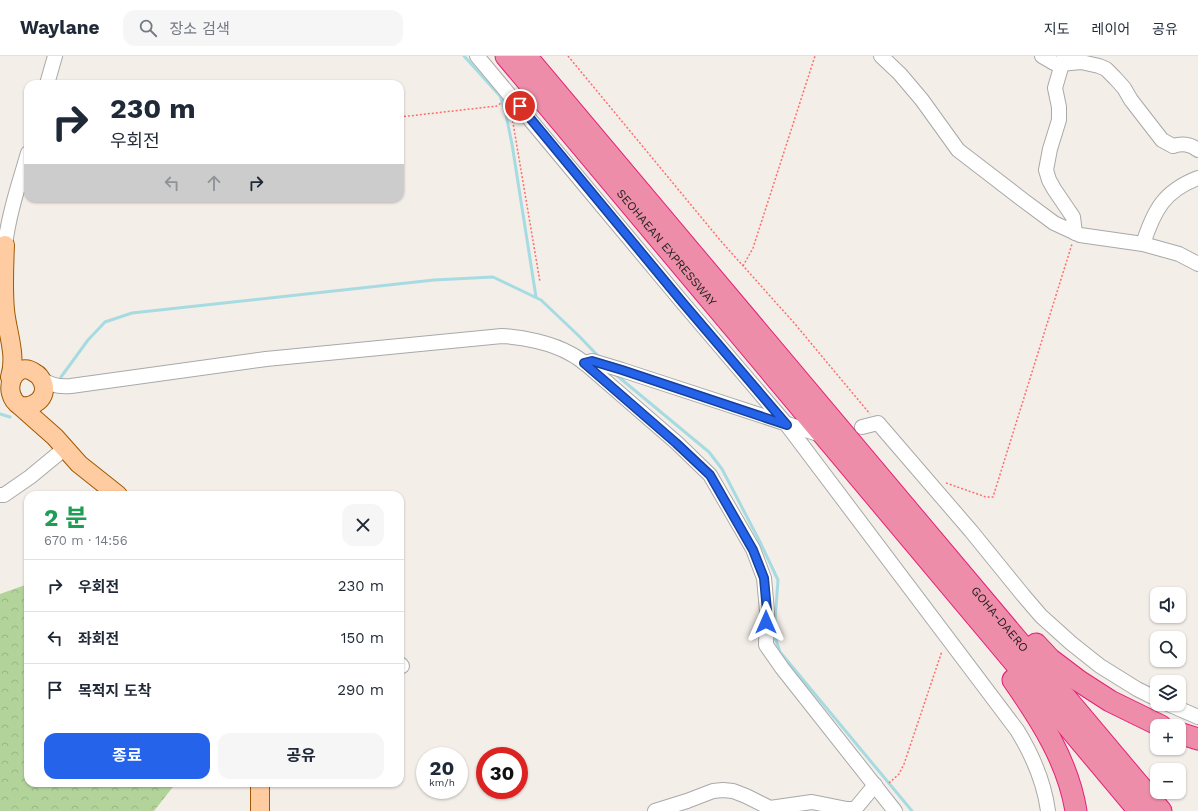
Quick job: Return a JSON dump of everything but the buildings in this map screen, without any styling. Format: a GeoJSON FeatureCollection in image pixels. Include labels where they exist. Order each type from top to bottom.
{"type":"FeatureCollection","features":[{"type":"Feature","properties":{"kind":"highway","name":"SEOHAEAN EXPRESSWAY"},"geometry":{"type":"LineString","coordinates":[[506,56],[828,434]]}},
{"type":"Feature","properties":{"kind":"highway","name":"SEOHAEAN EXPRESSWAY"},"geometry":{"type":"LineString","coordinates":[[526,56],[828,434]]}},
{"type":"Feature","properties":{"kind":"highway"},"geometry":{"type":"LineString","coordinates":[[828,434],[1050,659],[1079,681],[1110,701],[1150,721]]}},
{"type":"Feature","properties":{"kind":"highway"},"geometry":{"type":"LineString","coordinates":[[828,434],[989,646],[1035,711],[1058,751],[1074,794],[1076,811]]}},
{"type":"Feature","properties":{"kind":"highway","name":"GOHA-DAERO"},"geometry":{"type":"LineString","coordinates":[[828,434],[1139,811]]}},
{"type":"Feature","properties":{"kind":"highway","name":"GOHA-DAERO"},"geometry":{"type":"LineString","coordinates":[[828,434],[1161,811]]}},
{"type":"Feature","properties":{"kind":"highway"},"geometry":{"type":"LineString","coordinates":[[1186,735],[1198,739]]}},
{"type":"Feature","properties":{"kind":"main road"},"geometry":{"type":"LineString","coordinates":[[5,245],[3,285],[12,364],[12,369],[5,381],[7,382],[7,394],[11,402],[59,443],[79,464],[113,491]]}},
{"type":"Feature","properties":{"kind":"main road"},"geometry":{"type":"LineString","coordinates":[[10,340],[24,366],[37,375],[44,385],[41,398],[32,406],[26,407],[11,402]]}},
{"type":"Feature","properties":{"kind":"main road"},"geometry":{"type":"LineString","coordinates":[[5,381],[14,372],[20,370],[26,369],[37,375]]}},
{"type":"Feature","properties":{"kind":"main road"},"geometry":{"type":"LineString","coordinates":[[41,398],[44,410],[59,443]]}},
{"type":"Feature","properties":{"kind":"main road"},"geometry":{"type":"LineString","coordinates":[[260,787],[260,811]]}},
{"type":"Feature","properties":{"kind":"street"},"geometry":{"type":"LineString","coordinates":[[48,80],[55,56]]}},
{"type":"Feature","properties":{"kind":"street"},"geometry":{"type":"LineString","coordinates":[[477,56],[787,425],[1017,730],[1029,749],[1036,764],[1048,811]]}},
{"type":"Feature","properties":{"kind":"street"},"geometry":{"type":"LineString","coordinates":[[881,56],[900,74],[922,100],[958,150],[1054,223],[1075,233],[1090,237],[1143,244],[1179,254],[1198,264]]}},
{"type":"Feature","properties":{"kind":"street"},"geometry":{"type":"LineString","coordinates":[[1042,56],[1054,63],[1063,60],[1082,62],[1106,69],[1124,88],[1131,100],[1162,140],[1174,146],[1187,144],[1198,150]]}},
{"type":"Feature","properties":{"kind":"street"},"geometry":{"type":"LineString","coordinates":[[1063,60],[1055,88],[1059,107],[1059,120],[1050,149],[1046,170],[1054,189],[1073,217],[1075,233]]}},
{"type":"Feature","properties":{"kind":"street"},"geometry":{"type":"LineString","coordinates":[[5,245],[8,225],[24,166]]}},
{"type":"Feature","properties":{"kind":"street"},"geometry":{"type":"LineString","coordinates":[[1143,244],[1153,216],[1161,203],[1178,188],[1198,178]]}},
{"type":"Feature","properties":{"kind":"street"},"geometry":{"type":"LineString","coordinates":[[37,375],[47,383],[58,387],[71,386],[266,359],[502,336],[530,340],[571,354],[584,363],[676,443],[710,475],[753,550],[764,578],[767,611],[766,645],[782,668],[879,786],[895,811]]}},
{"type":"Feature","properties":{"kind":"street"},"geometry":{"type":"LineString","coordinates":[[584,363],[592,361],[787,425],[828,434]]}},
{"type":"Feature","properties":{"kind":"street"},"geometry":{"type":"LineString","coordinates":[[41,398],[71,386]]}},
{"type":"Feature","properties":{"kind":"street"},"geometry":{"type":"LineString","coordinates":[[862,427],[878,423],[971,531],[1022,595],[1041,616],[1071,643],[1100,666],[1150,696]]}},
{"type":"Feature","properties":{"kind":"street"},"geometry":{"type":"LineString","coordinates":[[0,495],[4,495],[30,477],[59,443]]}},
{"type":"Feature","properties":{"kind":"street"},"geometry":{"type":"LineString","coordinates":[[1184,711],[1198,717]]}},
{"type":"Feature","properties":{"kind":"street"},"geometry":{"type":"LineString","coordinates":[[655,811],[713,791],[723,790],[739,793],[770,808],[812,802],[847,809],[855,809],[879,786]]}},
{"type":"Feature","properties":{"kind":"path"},"geometry":{"type":"LineString","coordinates":[[568,56],[681,194],[742,266],[795,324],[878,423]]}},
{"type":"Feature","properties":{"kind":"path"},"geometry":{"type":"LineString","coordinates":[[742,266],[752,248],[815,56]]}},
{"type":"Feature","properties":{"kind":"path"},"geometry":{"type":"LineString","coordinates":[[404,117],[497,106],[506,100],[510,94]]}},
{"type":"Feature","properties":{"kind":"path"},"geometry":{"type":"LineString","coordinates":[[512,116],[540,282]]}},
{"type":"Feature","properties":{"kind":"path"},"geometry":{"type":"LineString","coordinates":[[931,485],[946,483],[986,497],[993,497],[1075,233]]}},
{"type":"Feature","properties":{"kind":"path"},"geometry":{"type":"LineString","coordinates":[[879,786],[895,778],[899,774],[904,764],[943,648],[948,639]]}},
{"type":"Feature","properties":{"kind":"green space"},"geometry":{"type":"Polygon","coordinates":[[[24,585],[24,787],[173,787],[154,811],[0,811],[0,594],[24,585]]]}},
{"type":"Feature","properties":{"kind":"waterway"},"geometry":{"type":"LineString","coordinates":[[464,56],[500,96],[505,110],[512,144],[536,297]]}},
{"type":"Feature","properties":{"kind":"waterway"},"geometry":{"type":"LineString","coordinates":[[61,377],[88,340],[105,322],[132,313],[434,280],[493,277],[541,300],[599,357]]}},
{"type":"Feature","properties":{"kind":"waterway"},"geometry":{"type":"LineString","coordinates":[[615,374],[709,452],[722,469],[778,580],[774,634],[780,652],[912,811]]}},
{"type":"Feature","properties":{"kind":"waterway"},"geometry":{"type":"LineString","coordinates":[[0,414],[10,417]]}},
{"type":"Feature","properties":{"kind":"route"},"geometry":{"type":"LineString","coordinates":[[520,106],[683,303],[787,425],[622,370],[592,361],[584,363],[676,443],[710,475],[753,550],[764,578],[767,611],[766,622]]}}]}
